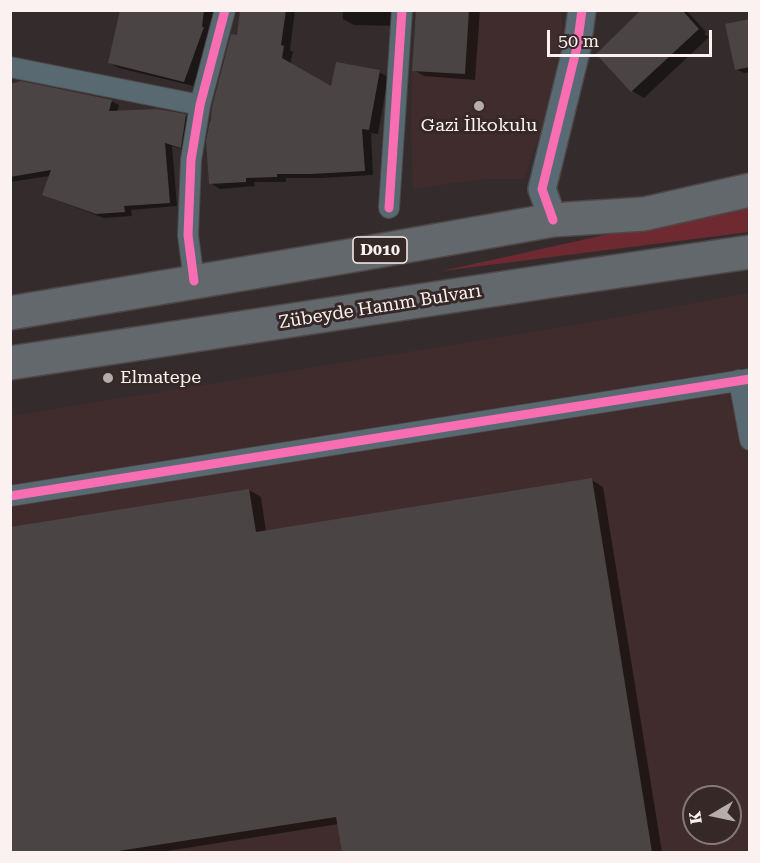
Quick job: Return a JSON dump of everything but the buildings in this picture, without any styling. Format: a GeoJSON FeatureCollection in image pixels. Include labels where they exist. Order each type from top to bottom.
{"type":"FeatureCollection","features":[{"type":"Feature","properties":{"kind":"highway","name":"D010"},"geometry":{"type":"LineString","coordinates":[[10,313],[553,220],[644,214],[750,190]]}},
{"type":"Feature","properties":{"kind":"highway","name":"Zübeyde Hanım Bulvarı"},"geometry":{"type":"LineString","coordinates":[[10,363],[750,252]]}},
{"type":"Feature","properties":{"kind":"street"},"geometry":{"type":"LineString","coordinates":[[194,282],[188,235],[191,160],[200,105],[225,10]]}},
{"type":"Feature","properties":{"kind":"street"},"geometry":{"type":"LineString","coordinates":[[389,208],[402,10]]}},
{"type":"Feature","properties":{"kind":"street"},"geometry":{"type":"LineString","coordinates":[[553,220],[542,189],[577,47],[582,10]]}},
{"type":"Feature","properties":{"kind":"street"},"geometry":{"type":"LineString","coordinates":[[10,67],[200,105]]}},
{"type":"Feature","properties":{"kind":"street"},"geometry":{"type":"LineString","coordinates":[[10,496],[745,380],[750,440]]}},
{"type":"Feature","properties":{"kind":"shaded area","name":"Gazi İlkokulu"},"geometry":{"type":"Polygon","coordinates":[[[416,11],[561,11],[563,34],[553,80],[540,133],[524,179],[483,179],[413,189],[412,71],[416,11]]]}},
{"type":"Feature","properties":{"kind":"shaded area"},"geometry":{"type":"Polygon","coordinates":[[[749,203],[749,232],[442,271],[749,203]]]}},
{"type":"Feature","properties":{"kind":"shaded area"},"geometry":{"type":"Polygon","coordinates":[[[749,293],[749,852],[11,852],[11,416],[575,325],[749,293]]]}},
{"type":"Feature","properties":{"kind":"cycle path"},"geometry":{"type":"LineString","coordinates":[[194,281],[188,235],[191,160],[200,105],[225,10]]}},
{"type":"Feature","properties":{"kind":"cycle path"},"geometry":{"type":"LineString","coordinates":[[389,208],[402,10]]}},
{"type":"Feature","properties":{"kind":"cycle path"},"geometry":{"type":"LineString","coordinates":[[553,220],[542,189],[577,47],[582,10]]}},
{"type":"Feature","properties":{"kind":"cycle path"},"geometry":{"type":"LineString","coordinates":[[10,496],[750,379]]}},
{"type":"Feature","properties":{"kind":"place","name":"Gazi İlkokulu"},"geometry":{"type":"Point","coordinates":[479,106]}},
{"type":"Feature","properties":{"kind":"place","name":"Elmatepe"},"geometry":{"type":"Point","coordinates":[108,378]}}]}
